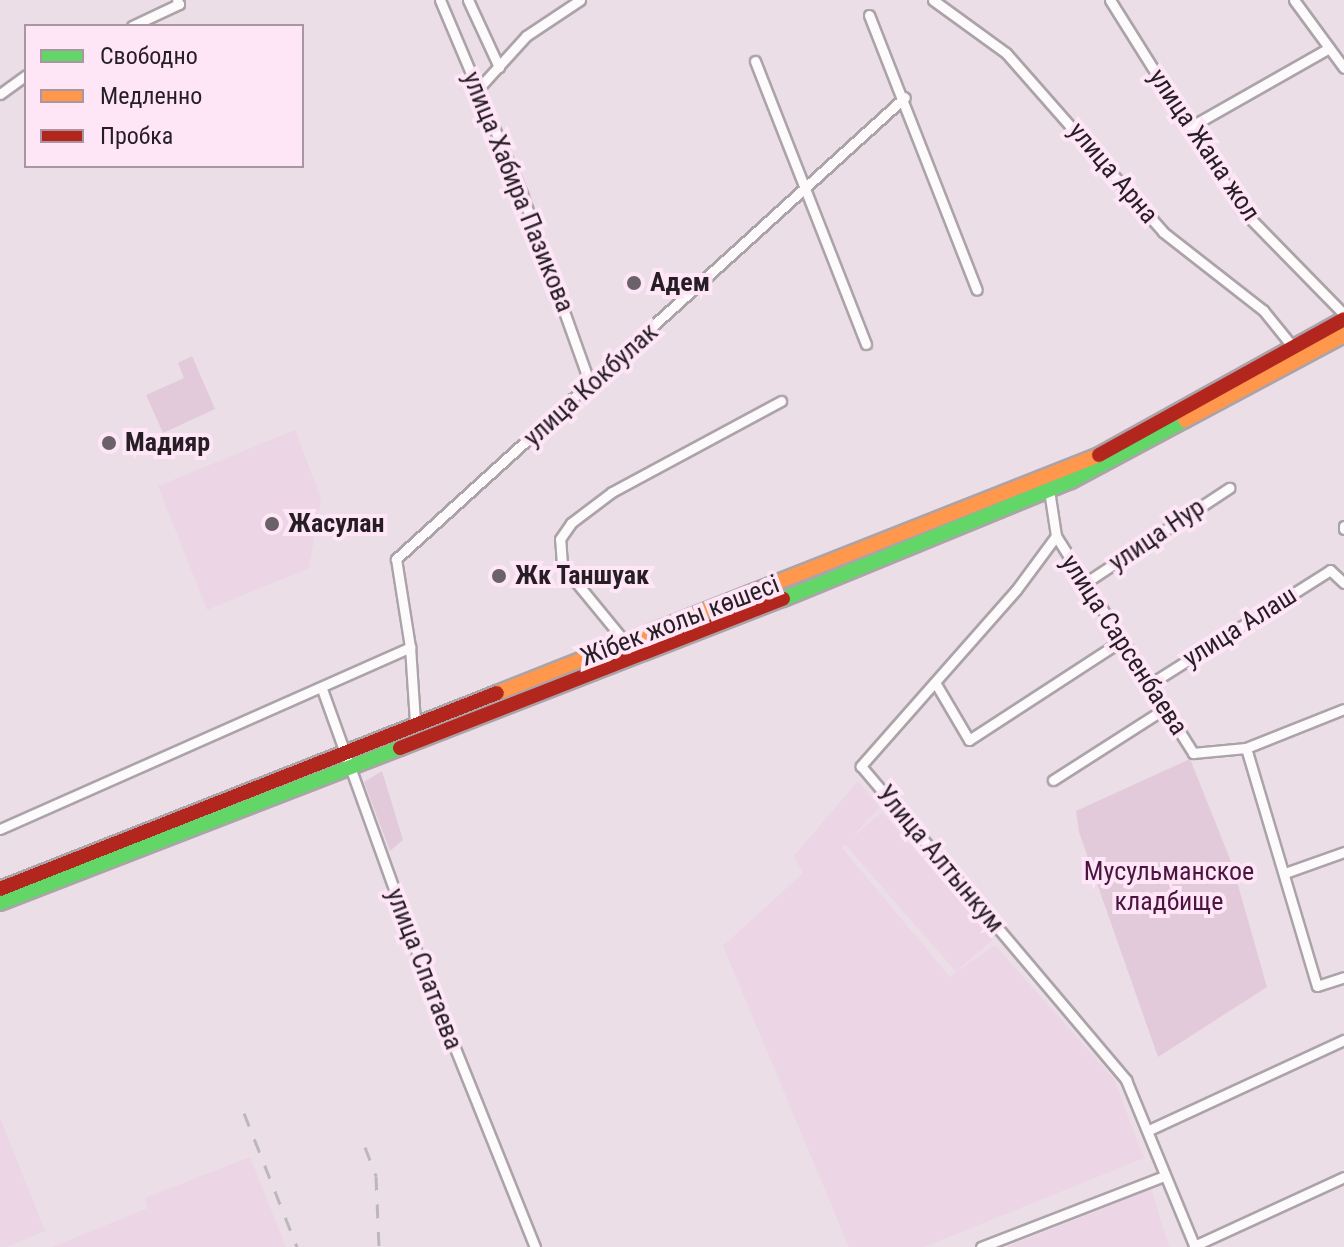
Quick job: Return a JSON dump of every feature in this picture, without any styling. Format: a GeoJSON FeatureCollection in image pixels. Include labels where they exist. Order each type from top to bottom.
{"type":"FeatureCollection","features":[{"type":"Feature","properties":{"kind":"main road","name":"Жібек жолы көшесі"},"geometry":{"type":"LineString","coordinates":[[0,903],[345,758],[415,722],[626,643],[1114,449],[1344,316]]}},
{"type":"Feature","properties":{"kind":"main road","name":"Жібек жолы көшесі"},"geometry":{"type":"LineString","coordinates":[[0,889],[345,758],[716,626],[1049,490],[1114,461],[1344,335]]}},
{"type":"Feature","properties":{"kind":"street"},"geometry":{"type":"LineString","coordinates":[[136,24],[179,4],[177,0]]}},
{"type":"Feature","properties":{"kind":"street","name":"улица Хабира Пазикова"},"geometry":{"type":"LineString","coordinates":[[440,0],[478,89],[591,387]]}},
{"type":"Feature","properties":{"kind":"street"},"geometry":{"type":"LineString","coordinates":[[468,0],[499,67]]}},
{"type":"Feature","properties":{"kind":"street"},"geometry":{"type":"LineString","coordinates":[[478,89],[526,36],[562,5],[580,0]]}},
{"type":"Feature","properties":{"kind":"street","name":"улица Арна"},"geometry":{"type":"LineString","coordinates":[[933,0],[1006,53],[1163,232],[1263,310],[1293,347]]}},
{"type":"Feature","properties":{"kind":"street","name":"улица Жана жол"},"geometry":{"type":"LineString","coordinates":[[1110,0],[1241,209],[1344,316]]}},
{"type":"Feature","properties":{"kind":"street"},"geometry":{"type":"LineString","coordinates":[[1294,0],[1344,68]]}},
{"type":"Feature","properties":{"kind":"street"},"geometry":{"type":"LineString","coordinates":[[869,15],[905,97],[977,290]]}},
{"type":"Feature","properties":{"kind":"street"},"geometry":{"type":"LineString","coordinates":[[1190,127],[1329,48]]}},
{"type":"Feature","properties":{"kind":"street"},"geometry":{"type":"LineString","coordinates":[[755,61],[803,190],[866,344]]}},
{"type":"Feature","properties":{"kind":"street"},"geometry":{"type":"LineString","coordinates":[[0,94],[24,76]]}},
{"type":"Feature","properties":{"kind":"street","name":"улица Кокбулак"},"geometry":{"type":"LineString","coordinates":[[415,722],[410,647],[396,559],[591,387],[905,97]]}},
{"type":"Feature","properties":{"kind":"street"},"geometry":{"type":"LineString","coordinates":[[626,643],[562,565],[560,539],[571,523],[612,492],[781,401]]}},
{"type":"Feature","properties":{"kind":"street","name":"улица Нур"},"geometry":{"type":"LineString","coordinates":[[1085,583],[1229,488]]}},
{"type":"Feature","properties":{"kind":"street"},"geometry":{"type":"LineString","coordinates":[[1049,490],[1056,536]]}},
{"type":"Feature","properties":{"kind":"street","name":"улица Сарсенбаева"},"geometry":{"type":"LineString","coordinates":[[1056,536],[1193,753],[1246,748]]}},
{"type":"Feature","properties":{"kind":"street","name":"Улица Алтынкум"},"geometry":{"type":"LineString","coordinates":[[1056,536],[936,684],[861,766],[1126,1080],[1195,1246]]}},
{"type":"Feature","properties":{"kind":"street","name":"улица Алаш"},"geometry":{"type":"LineString","coordinates":[[1150,684],[1330,570],[1344,583]]}},
{"type":"Feature","properties":{"kind":"street"},"geometry":{"type":"LineString","coordinates":[[936,684],[969,740],[1121,641]]}},
{"type":"Feature","properties":{"kind":"street"},"geometry":{"type":"LineString","coordinates":[[0,829],[322,689],[410,647]]}},
{"type":"Feature","properties":{"kind":"street","name":"улица Спатаева"},"geometry":{"type":"LineString","coordinates":[[322,689],[345,758],[535,1247]]}},
{"type":"Feature","properties":{"kind":"street"},"geometry":{"type":"LineString","coordinates":[[1053,780],[1164,709]]}},
{"type":"Feature","properties":{"kind":"street"},"geometry":{"type":"LineString","coordinates":[[1344,709],[1246,748],[1317,986],[1344,977]]}},
{"type":"Feature","properties":{"kind":"street"},"geometry":{"type":"LineString","coordinates":[[1285,873],[1344,852]]}},
{"type":"Feature","properties":{"kind":"street"},"geometry":{"type":"LineString","coordinates":[[1149,1130],[1344,1040]]}},
{"type":"Feature","properties":{"kind":"street"},"geometry":{"type":"LineString","coordinates":[[981,1247],[1164,1176]]}},
{"type":"Feature","properties":{"kind":"street"},"geometry":{"type":"LineString","coordinates":[[1195,1246],[1344,1177]]}},
{"type":"Feature","properties":{"kind":"shaded area"},"geometry":{"type":"Polygon","coordinates":[[[295,430],[321,498],[309,568],[207,610],[158,486],[295,430]]]}},
{"type":"Feature","properties":{"kind":"shaded area"},"geometry":{"type":"Polygon","coordinates":[[[858,781],[880,807],[842,848],[950,977],[995,945],[1114,1079],[1144,1158],[924,1247],[849,1247],[723,946],[803,873],[794,856],[858,781]]]}},
{"type":"Feature","properties":{"kind":"shaded area"},"geometry":{"type":"Polygon","coordinates":[[[882,812],[993,940],[956,972],[845,844],[882,812]]]}},
{"type":"Feature","properties":{"kind":"shaded area"},"geometry":{"type":"Polygon","coordinates":[[[0,1118],[45,1231],[6,1247],[0,1247],[0,1118]]]}},
{"type":"Feature","properties":{"kind":"shaded area"},"geometry":{"type":"Polygon","coordinates":[[[250,1157],[286,1247],[52,1247],[148,1208],[145,1198],[250,1157]]]}},
{"type":"Feature","properties":{"kind":"shaded area"},"geometry":{"type":"Polygon","coordinates":[[[1151,1189],[1169,1247],[1007,1247],[1151,1189]]]}},
{"type":"Feature","properties":{"kind":"green space"},"geometry":{"type":"Polygon","coordinates":[[[192,356],[215,409],[163,433],[146,395],[184,378],[178,363],[192,356]]]}},
{"type":"Feature","properties":{"kind":"green space","name":"Мусульманское кладбище"},"geometry":{"type":"Polygon","coordinates":[[[1190,759],[1232,864],[1267,987],[1158,1057],[1079,832],[1076,811],[1190,759]]]}},
{"type":"Feature","properties":{"kind":"green space"},"geometry":{"type":"Polygon","coordinates":[[[382,771],[403,840],[390,851],[364,782],[382,771]]]}},
{"type":"Feature","properties":{"kind":"railway"},"geometry":{"type":"LineString","coordinates":[[244,1113],[297,1247]]}},
{"type":"Feature","properties":{"kind":"railway"},"geometry":{"type":"LineString","coordinates":[[365,1147],[376,1176],[379,1247]]}},
{"type":"Feature","properties":{"kind":"traffic: fast"},"geometry":{"type":"LineString","coordinates":[[783,599],[1071,481],[1185,420]]}},
{"type":"Feature","properties":{"kind":"traffic: fast"},"geometry":{"type":"LineString","coordinates":[[0,903],[400,748]]}},
{"type":"Feature","properties":{"kind":"traffic: slow"},"geometry":{"type":"LineString","coordinates":[[1185,420],[1344,335]]}},
{"type":"Feature","properties":{"kind":"traffic: slow"},"geometry":{"type":"LineString","coordinates":[[497,693],[1099,455]]}},
{"type":"Feature","properties":{"kind":"traffic: jam"},"geometry":{"type":"LineString","coordinates":[[1099,455],[1344,319]]}},
{"type":"Feature","properties":{"kind":"traffic: jam"},"geometry":{"type":"LineString","coordinates":[[400,748],[783,599]]}},
{"type":"Feature","properties":{"kind":"traffic: jam"},"geometry":{"type":"LineString","coordinates":[[0,889],[497,693]]}},
{"type":"Feature","properties":{"kind":"place","name":"Адем"},"geometry":{"type":"Point","coordinates":[634,283]}},
{"type":"Feature","properties":{"kind":"place","name":"Мадияр"},"geometry":{"type":"Point","coordinates":[109,443]}},
{"type":"Feature","properties":{"kind":"place","name":"Жасулан"},"geometry":{"type":"Point","coordinates":[272,524]}},
{"type":"Feature","properties":{"kind":"place","name":"Жк Таншуак"},"geometry":{"type":"Point","coordinates":[499,576]}}]}
